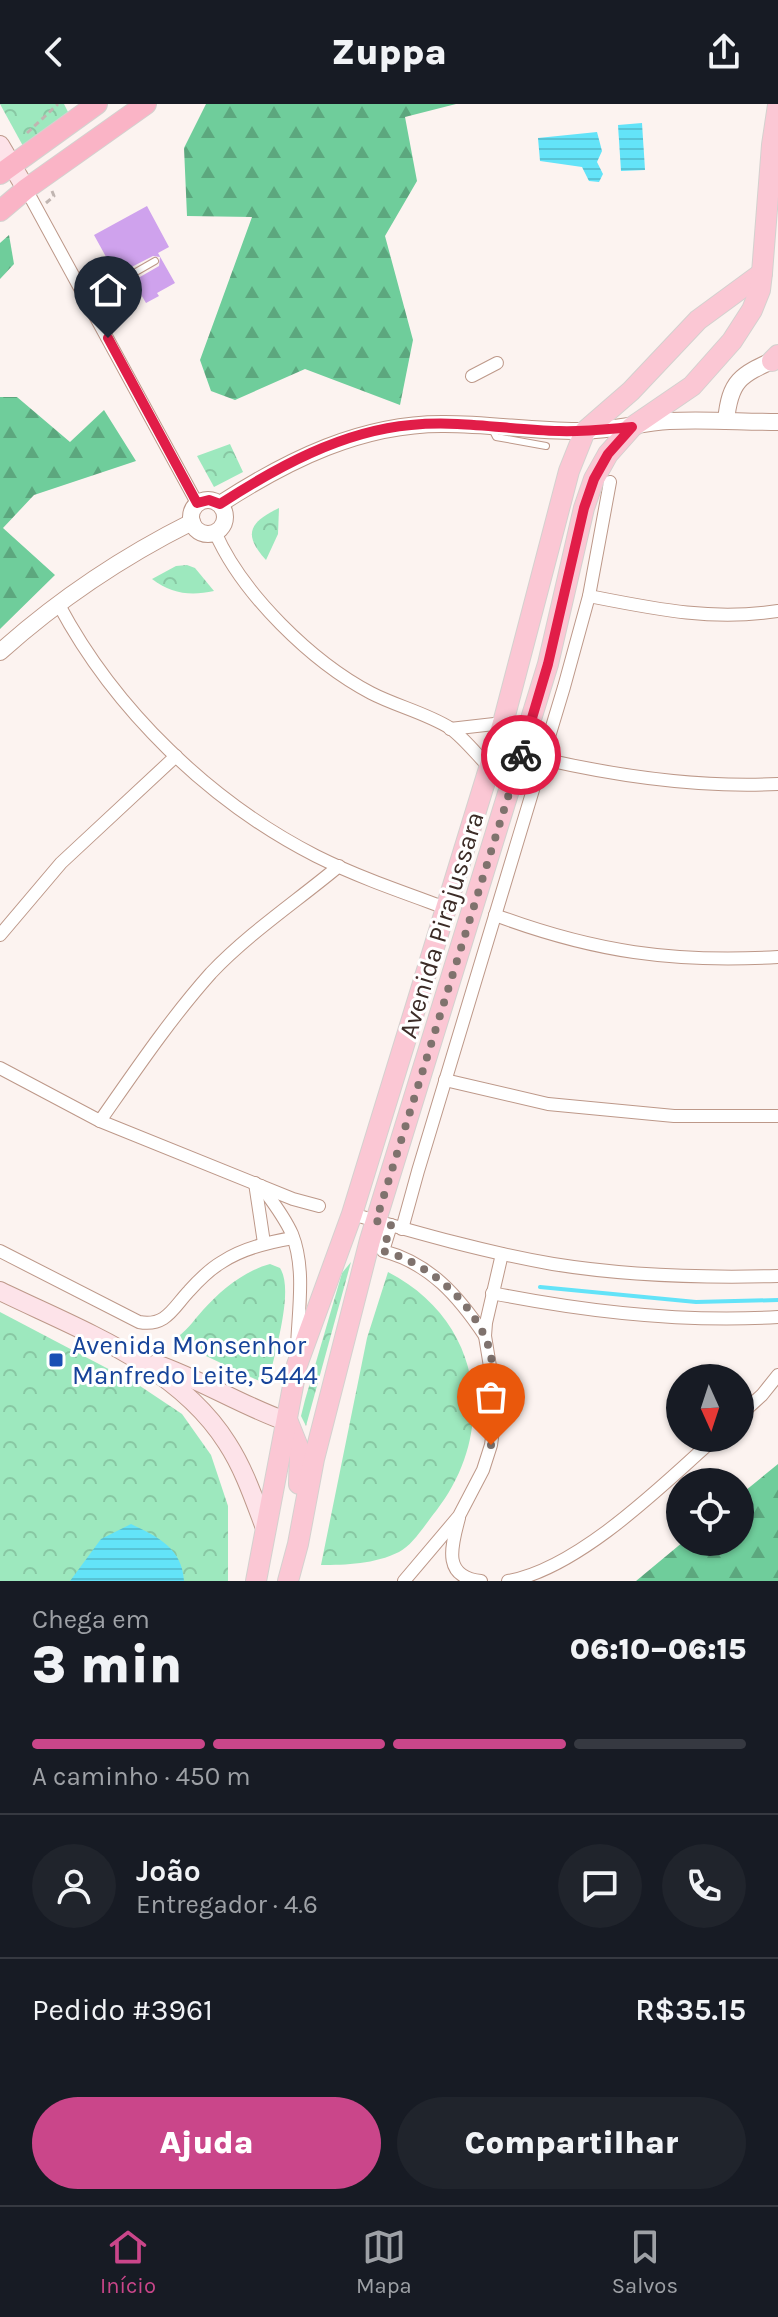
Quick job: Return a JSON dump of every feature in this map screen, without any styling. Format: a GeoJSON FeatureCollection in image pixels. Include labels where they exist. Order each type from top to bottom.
{"type":"FeatureCollection","features":[{"type":"Feature","properties":{"kind":"highway"},"geometry":{"type":"LineString","coordinates":[[6,169],[97,104]]}},
{"type":"Feature","properties":{"kind":"highway"},"geometry":{"type":"LineString","coordinates":[[0,211],[146,104]]}},
{"type":"Feature","properties":{"kind":"main road"},"geometry":{"type":"LineString","coordinates":[[769,282],[771,158],[778,105]]}},
{"type":"Feature","properties":{"kind":"main road"},"geometry":{"type":"LineString","coordinates":[[0,145],[6,169],[26,189]]}},
{"type":"Feature","properties":{"kind":"main road","name":"Avenida Pirajussara"},"geometry":{"type":"LineString","coordinates":[[288,1581],[314,1459],[390,1225],[548,664],[584,508],[594,479],[608,454],[632,427],[692,386],[712,365],[743,325],[769,282]]}},
{"type":"Feature","properties":{"kind":"main road","name":"Avenida Pirajussara"},"geometry":{"type":"LineString","coordinates":[[256,1581],[297,1365],[352,1214],[503,723],[545,555],[577,451],[585,431],[631,391],[698,320],[769,282]]}},
{"type":"Feature","properties":{"kind":"main road"},"geometry":{"type":"LineString","coordinates":[[0,1291],[123,1353],[189,1396],[212,1421],[237,1461],[265,1528]]}},
{"type":"Feature","properties":{"kind":"main road"},"geometry":{"type":"LineString","coordinates":[[123,1353],[190,1376],[267,1415],[288,1422],[301,1460],[288,1581]]}},
{"type":"Feature","properties":{"kind":"street"},"geometry":{"type":"LineString","coordinates":[[26,189],[197,503]]}},
{"type":"Feature","properties":{"kind":"street"},"geometry":{"type":"LineString","coordinates":[[726,421],[729,397],[735,384],[754,368],[776,358]]}},
{"type":"Feature","properties":{"kind":"street"},"geometry":{"type":"LineString","coordinates":[[472,376],[497,363]]}},
{"type":"Feature","properties":{"kind":"street"},"geometry":{"type":"LineString","coordinates":[[220,504],[225,520],[215,532],[204,533],[192,522],[191,514],[197,503],[209,500],[220,504],[285,467],[348,438],[410,425],[585,431],[668,421],[778,422]]}},
{"type":"Feature","properties":{"kind":"street"},"geometry":{"type":"LineString","coordinates":[[558,431],[571,438],[577,451]]}},
{"type":"Feature","properties":{"kind":"street","name":"Avenida Pirajussara"},"geometry":{"type":"LineString","coordinates":[[390,1225],[445,1080],[543,759],[589,596],[610,482]]}},
{"type":"Feature","properties":{"kind":"street"},"geometry":{"type":"LineString","coordinates":[[0,652],[116,564],[192,522]]}},
{"type":"Feature","properties":{"kind":"street"},"geometry":{"type":"LineString","coordinates":[[215,532],[227,559],[258,601],[315,653],[368,692],[450,729],[489,767]]}},
{"type":"Feature","properties":{"kind":"street"},"geometry":{"type":"LineString","coordinates":[[589,596],[681,614],[738,615],[778,611]]}},
{"type":"Feature","properties":{"kind":"street"},"geometry":{"type":"LineString","coordinates":[[59,605],[75,635],[119,694],[199,777],[279,834],[339,866],[446,908]]}},
{"type":"Feature","properties":{"kind":"street"},"geometry":{"type":"LineString","coordinates":[[450,729],[503,723]]}},
{"type":"Feature","properties":{"kind":"street"},"geometry":{"type":"LineString","coordinates":[[0,935],[61,863],[176,756]]}},
{"type":"Feature","properties":{"kind":"street"},"geometry":{"type":"LineString","coordinates":[[543,759],[598,772],[705,785],[778,784]]}},
{"type":"Feature","properties":{"kind":"street"},"geometry":{"type":"LineString","coordinates":[[100,1121],[146,1055],[212,973],[248,939],[339,866]]}},
{"type":"Feature","properties":{"kind":"street"},"geometry":{"type":"LineString","coordinates":[[495,915],[548,934],[644,956],[721,959],[778,957]]}},
{"type":"Feature","properties":{"kind":"street"},"geometry":{"type":"LineString","coordinates":[[0,1068],[100,1121],[319,1206]]}},
{"type":"Feature","properties":{"kind":"street"},"geometry":{"type":"LineString","coordinates":[[445,1080],[548,1104],[674,1116],[778,1116]]}},
{"type":"Feature","properties":{"kind":"street"},"geometry":{"type":"LineString","coordinates":[[258,1184],[287,1223],[298,1258],[297,1365]]}},
{"type":"Feature","properties":{"kind":"street"},"geometry":{"type":"LineString","coordinates":[[258,1184],[264,1243]]}},
{"type":"Feature","properties":{"kind":"street"},"geometry":{"type":"LineString","coordinates":[[352,1214],[551,1264],[625,1273],[716,1278],[778,1276]]}},
{"type":"Feature","properties":{"kind":"street"},"geometry":{"type":"LineString","coordinates":[[390,1225],[383,1251],[414,1263],[436,1277],[458,1298],[485,1336]]}},
{"type":"Feature","properties":{"kind":"street"},"geometry":{"type":"LineString","coordinates":[[0,1251],[139,1322],[151,1324],[171,1313],[187,1292],[220,1263],[264,1243],[293,1238]]}},
{"type":"Feature","properties":{"kind":"street"},"geometry":{"type":"LineString","coordinates":[[404,1581],[459,1516],[483,1470],[494,1423],[491,1367],[485,1336],[502,1254]]}},
{"type":"Feature","properties":{"kind":"street"},"geometry":{"type":"LineString","coordinates":[[492,1293],[627,1315],[736,1320],[778,1317]]}},
{"type":"Feature","properties":{"kind":"street"},"geometry":{"type":"LineString","coordinates":[[754,1402],[778,1375]]}},
{"type":"Feature","properties":{"kind":"street"},"geometry":{"type":"LineString","coordinates":[[510,1581],[545,1568],[604,1534],[699,1452]]}},
{"type":"Feature","properties":{"kind":"street"},"geometry":{"type":"LineString","coordinates":[[459,1516],[451,1559],[456,1569],[465,1576],[481,1581]]}},
{"type":"Feature","properties":{"kind":"lane"},"geometry":{"type":"LineString","coordinates":[[115,284],[155,261]]}},
{"type":"Feature","properties":{"kind":"lane"},"geometry":{"type":"LineString","coordinates":[[492,426],[496,437],[546,446]]}},
{"type":"Feature","properties":{"kind":"green space"},"geometry":{"type":"Polygon","coordinates":[[[0,104],[64,104],[68,112],[23,146],[0,104]]]}},
{"type":"Feature","properties":{"kind":"green space"},"geometry":{"type":"Polygon","coordinates":[[[206,104],[456,104],[405,117],[417,181],[385,236],[413,340],[400,405],[305,369],[235,400],[211,391],[200,360],[252,217],[187,216],[184,148],[206,104]]]}},
{"type":"Feature","properties":{"kind":"green space"},"geometry":{"type":"Polygon","coordinates":[[[9,235],[14,264],[0,279],[0,243],[9,235]]]}},
{"type":"Feature","properties":{"kind":"green space"},"geometry":{"type":"Polygon","coordinates":[[[0,397],[17,397],[70,442],[104,410],[136,461],[34,495],[3,528],[55,575],[0,629],[0,397]]]}},
{"type":"Feature","properties":{"kind":"green space"},"geometry":{"type":"Polygon","coordinates":[[[230,444],[243,472],[214,487],[197,456],[230,444]]]}},
{"type":"Feature","properties":{"kind":"green space"},"geometry":{"type":"Polygon","coordinates":[[[279,508],[278,534],[266,560],[254,543],[253,530],[261,518],[279,508]]]}},
{"type":"Feature","properties":{"kind":"green space"},"geometry":{"type":"Polygon","coordinates":[[[176,566],[195,568],[214,591],[182,592],[166,588],[152,579],[176,566]]]}},
{"type":"Feature","properties":{"kind":"green space"},"geometry":{"type":"Polygon","coordinates":[[[351,1262],[306,1426],[301,1416],[305,1400],[342,1273],[351,1262]]]}},
{"type":"Feature","properties":{"kind":"green space"},"geometry":{"type":"Polygon","coordinates":[[[270,1264],[280,1268],[285,1292],[282,1325],[268,1385],[172,1340],[225,1289],[251,1271],[270,1264]]]}},
{"type":"Feature","properties":{"kind":"green space"},"geometry":{"type":"Polygon","coordinates":[[[388,1272],[420,1293],[444,1318],[461,1347],[471,1379],[473,1412],[468,1446],[456,1479],[436,1511],[404,1549],[370,1561],[321,1565],[367,1338],[388,1272]]]}},
{"type":"Feature","properties":{"kind":"green space"},"geometry":{"type":"Polygon","coordinates":[[[0,1312],[137,1384],[182,1414],[211,1455],[228,1506],[228,1581],[0,1581],[0,1312]]]}},
{"type":"Feature","properties":{"kind":"green space"},"geometry":{"type":"Polygon","coordinates":[[[778,1464],[778,1581],[636,1581],[666,1556],[754,1556],[754,1484],[778,1464]]]}},
{"type":"Feature","properties":{"kind":"water"},"geometry":{"type":"Polygon","coordinates":[[[642,123],[645,170],[621,171],[618,125],[642,123]]]}},
{"type":"Feature","properties":{"kind":"water"},"geometry":{"type":"Polygon","coordinates":[[[597,132],[602,151],[597,162],[603,174],[599,182],[589,181],[582,167],[540,161],[538,138],[597,132]]]}},
{"type":"Feature","properties":{"kind":"water"},"geometry":{"type":"Polygon","coordinates":[[[131,1524],[167,1545],[179,1560],[184,1581],[70,1581],[101,1539],[131,1524]]]}},
{"type":"Feature","properties":{"kind":"building"},"geometry":{"type":"Polygon","coordinates":[[[147,206],[169,247],[158,253],[175,283],[146,303],[133,281],[159,266],[160,257],[153,256],[116,275],[94,235],[147,206]]]}},
{"type":"Feature","properties":{"kind":"waterway"},"geometry":{"type":"LineString","coordinates":[[540,1287],[696,1302],[778,1300]]}},
{"type":"Feature","properties":{"kind":"way so far"},"geometry":{"type":"LineString","coordinates":[[491,1445],[494,1391],[485,1336],[458,1298],[436,1277],[414,1263],[383,1251],[391,1225],[376,1221],[521,755]]}},
{"type":"Feature","properties":{"kind":"place","name":"Avenida Monsenhor Manfredo Leite, 5444"},"geometry":{"type":"Point","coordinates":[56,1360]}},
{"type":"Feature","properties":{"kind":"route"},"geometry":{"type":"LineString","coordinates":[[108,338],[197,503],[209,500],[220,504],[317,451],[375,431],[443,424],[558,431],[632,427],[608,454],[594,479],[584,508],[565,598],[521,755]]}}]}
